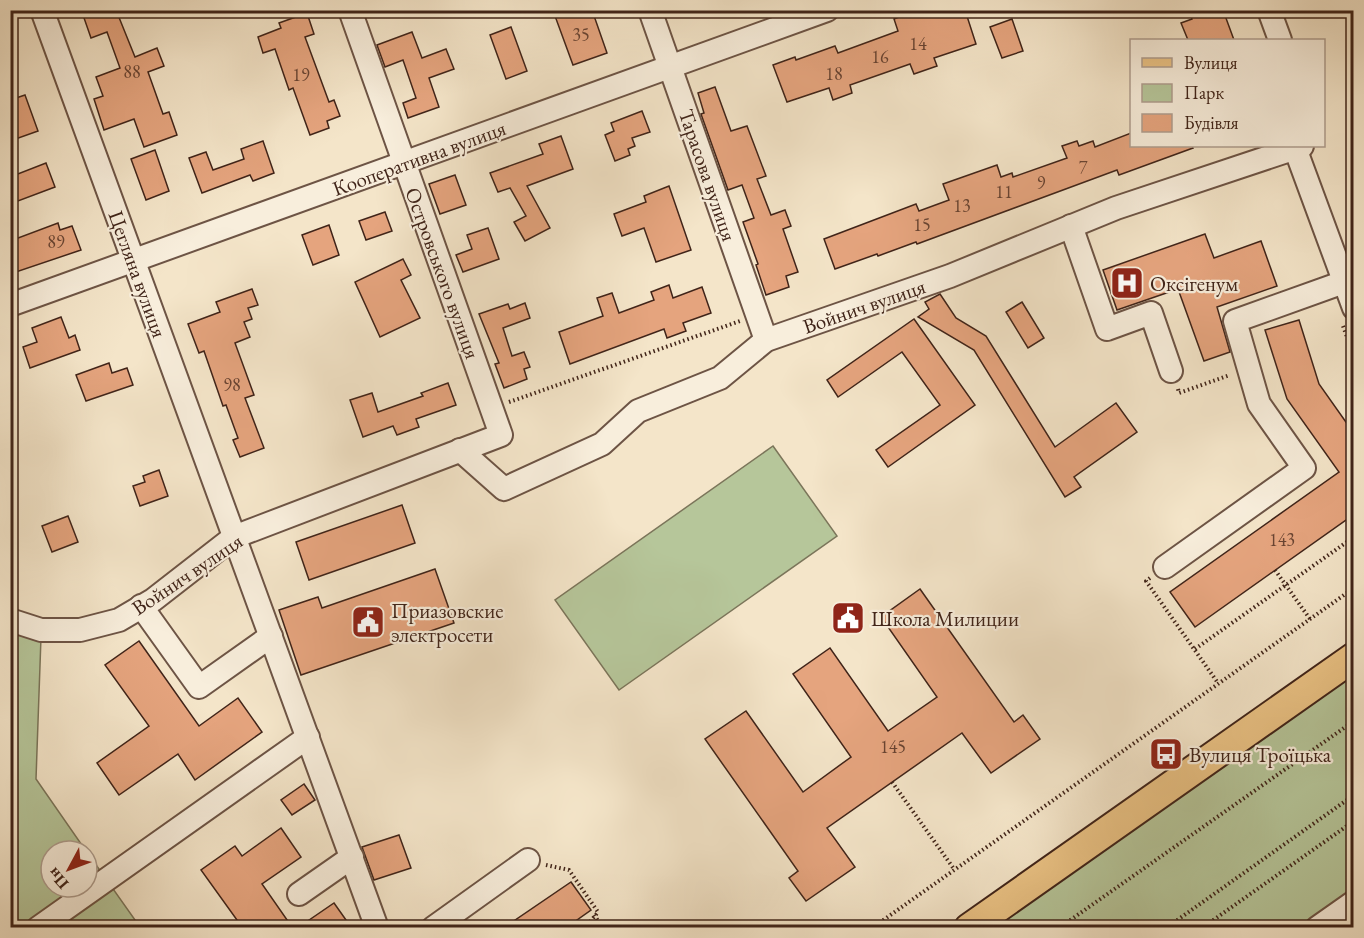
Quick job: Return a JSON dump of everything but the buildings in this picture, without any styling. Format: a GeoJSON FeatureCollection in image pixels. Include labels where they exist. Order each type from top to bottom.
{"type":"FeatureCollection","features":[{"type":"Feature","properties":{"kind":"main road"},"geometry":{"type":"LineString","coordinates":[[969,927],[1353,657]]}},
{"type":"Feature","properties":{"kind":"street","name":"Цегляна вулиця"},"geometry":{"type":"LineString","coordinates":[[42,10],[377,927]]}},
{"type":"Feature","properties":{"kind":"street","name":"Островського вулиця"},"geometry":{"type":"LineString","coordinates":[[350,10],[501,435]]}},
{"type":"Feature","properties":{"kind":"street","name":"Тарасова вулиця"},"geometry":{"type":"LineString","coordinates":[[650,10],[766,340]]}},
{"type":"Feature","properties":{"kind":"street","name":"Кооперативна вулиця"},"geometry":{"type":"LineString","coordinates":[[10,305],[827,10]]}},
{"type":"Feature","properties":{"kind":"street"},"geometry":{"type":"LineString","coordinates":[[1269,10],[1280,39]]}},
{"type":"Feature","properties":{"kind":"street"},"geometry":{"type":"LineString","coordinates":[[1299,147],[1353,308]]}},
{"type":"Feature","properties":{"kind":"street","name":"Войнич вулиця"},"geometry":{"type":"LineString","coordinates":[[460,450],[504,489],[602,444],[638,411],[720,378],[766,340],[950,276],[1116,208],[1299,147]]}},
{"type":"Feature","properties":{"kind":"street"},"geometry":{"type":"LineString","coordinates":[[1071,226],[1107,329],[1151,313],[1172,371]]}},
{"type":"Feature","properties":{"kind":"street"},"geometry":{"type":"LineString","coordinates":[[1165,567],[1304,468],[1259,404],[1235,321],[1344,282]]}},
{"type":"Feature","properties":{"kind":"street","name":"Войнич вулиця"},"geometry":{"type":"LineString","coordinates":[[10,620],[41,630],[80,630],[119,620],[234,537],[501,435]]}},
{"type":"Feature","properties":{"kind":"street"},"geometry":{"type":"LineString","coordinates":[[141,606],[199,687],[271,636]]}},
{"type":"Feature","properties":{"kind":"street"},"geometry":{"type":"LineString","coordinates":[[38,927],[308,737]]}},
{"type":"Feature","properties":{"kind":"street"},"geometry":{"type":"LineString","coordinates":[[299,894],[352,857]]}},
{"type":"Feature","properties":{"kind":"street"},"geometry":{"type":"LineString","coordinates":[[433,927],[528,860]]}},
{"type":"Feature","properties":{"kind":"street"},"geometry":{"type":"LineString","coordinates":[[1317,927],[1353,902]]}},
{"type":"Feature","properties":{"kind":"path"},"geometry":{"type":"LineString","coordinates":[[492,409],[758,315]]}},
{"type":"Feature","properties":{"kind":"path"},"geometry":{"type":"LineString","coordinates":[[1179,393],[1249,368]]}},
{"type":"Feature","properties":{"kind":"path"},"geometry":{"type":"LineString","coordinates":[[1195,649],[1353,537]]}},
{"type":"Feature","properties":{"kind":"path"},"geometry":{"type":"LineString","coordinates":[[1275,570],[1310,619]]}},
{"type":"Feature","properties":{"kind":"path"},"geometry":{"type":"LineString","coordinates":[[1146,581],[1218,683]]}},
{"type":"Feature","properties":{"kind":"path"},"geometry":{"type":"LineString","coordinates":[[872,927],[1353,588]]}},
{"type":"Feature","properties":{"kind":"path"},"geometry":{"type":"LineString","coordinates":[[1059,927],[1353,721]]}},
{"type":"Feature","properties":{"kind":"path"},"geometry":{"type":"LineString","coordinates":[[892,782],[954,869]]}},
{"type":"Feature","properties":{"kind":"path"},"geometry":{"type":"LineString","coordinates":[[1166,927],[1353,795]]}},
{"type":"Feature","properties":{"kind":"path"},"geometry":{"type":"LineString","coordinates":[[1202,927],[1353,821]]}},
{"type":"Feature","properties":{"kind":"path"},"geometry":{"type":"LineString","coordinates":[[569,870],[598,912],[585,927]]}},
{"type":"Feature","properties":{"kind":"path"},"geometry":{"type":"LineString","coordinates":[[594,915],[603,927]]}},
{"type":"Feature","properties":{"kind":"green space"},"geometry":{"type":"Polygon","coordinates":[[[773,446],[837,536],[619,690],[555,600],[773,446]]]}},
{"type":"Feature","properties":{"kind":"green space"},"geometry":{"type":"Polygon","coordinates":[[[10,627],[41,637],[36,779],[78,839],[39,839],[39,899],[99,899],[99,869],[140,927],[11,927],[10,627]]]}},
{"type":"Feature","properties":{"kind":"green space"},"geometry":{"type":"Polygon","coordinates":[[[1353,670],[1353,890],[1300,927],[987,928],[1353,670]]]}},
{"type":"Feature","properties":{"kind":"place","name":"Оксігенум"},"geometry":{"type":"Point","coordinates":[1127,283]}},
{"type":"Feature","properties":{"kind":"place","name":"Школа Милиции"},"geometry":{"type":"Point","coordinates":[848,618]}},
{"type":"Feature","properties":{"kind":"place","name":"Приазовские электросети"},"geometry":{"type":"Point","coordinates":[368,622]}},
{"type":"Feature","properties":{"kind":"place","name":"Вулиця Троїцька"},"geometry":{"type":"Point","coordinates":[1166,754]}}]}
